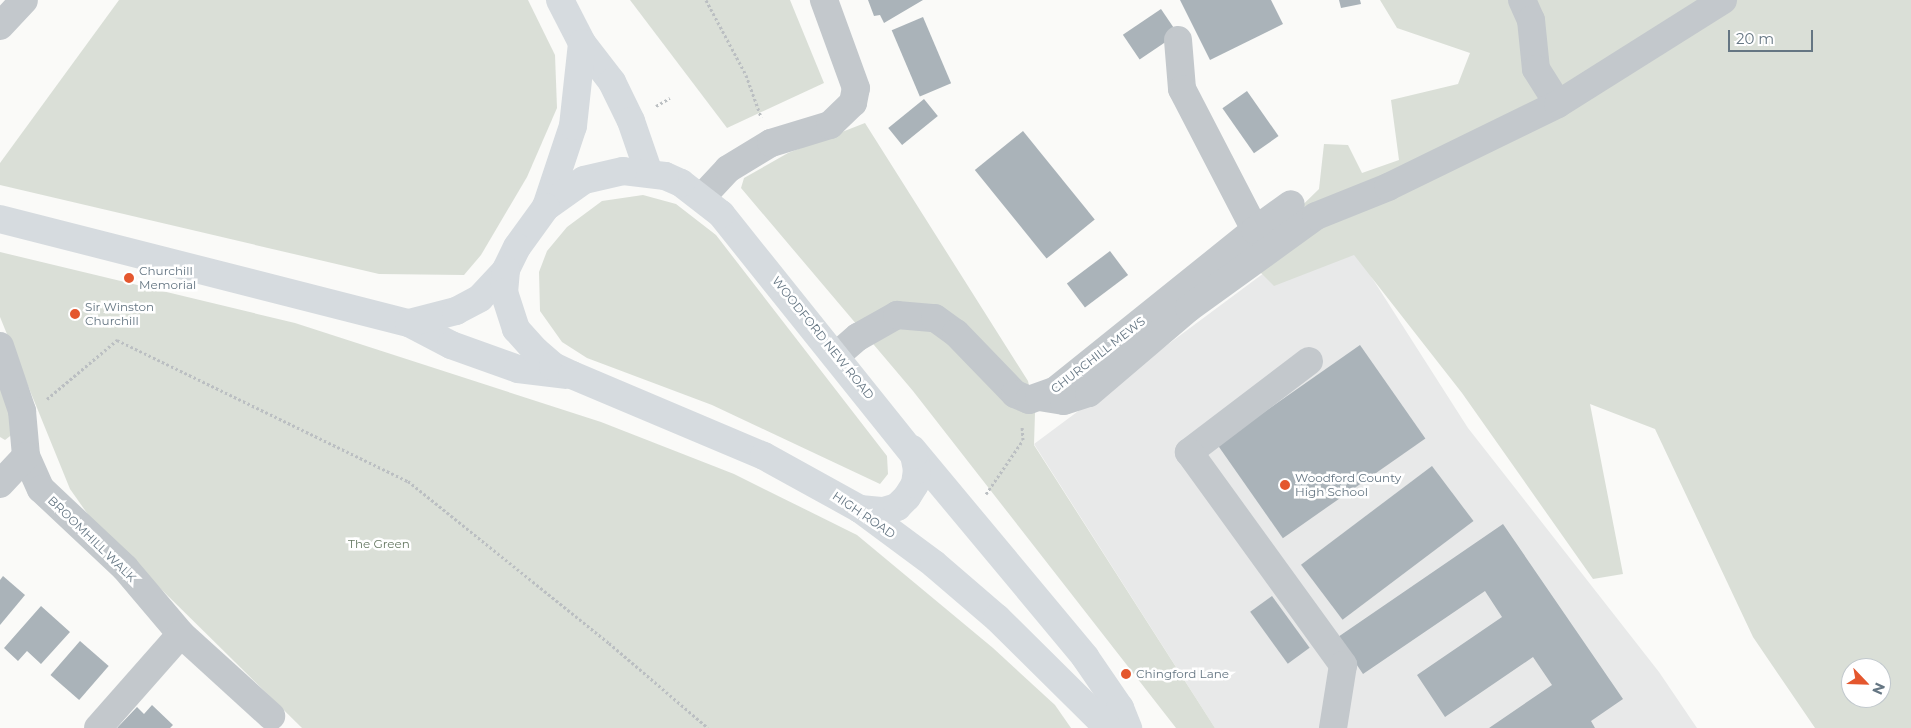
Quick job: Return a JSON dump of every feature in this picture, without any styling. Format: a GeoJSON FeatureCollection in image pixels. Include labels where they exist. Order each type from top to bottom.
{"type":"FeatureCollection","features":[{"type":"Feature","properties":{"kind":"main road"},"geometry":{"type":"LineString","coordinates":[[560,0],[582,43],[612,82],[631,121],[650,173]]}},
{"type":"Feature","properties":{"kind":"main road","name":"WOODFORD NEW ROAD"},"geometry":{"type":"LineString","coordinates":[[546,208],[573,126],[582,43]]}},
{"type":"Feature","properties":{"kind":"main road","name":"WOODFORD NEW ROAD"},"geometry":{"type":"LineString","coordinates":[[572,375],[547,361],[516,329],[504,292],[506,270],[531,225],[546,208],[584,180],[603,173],[650,173],[681,184],[702,197],[740,233],[906,442],[917,470],[915,484],[907,497],[897,507],[884,511],[860,509]]}},
{"type":"Feature","properties":{"kind":"main road"},"geometry":{"type":"LineString","coordinates":[[0,219],[409,323],[451,345],[518,369],[572,375]]}},
{"type":"Feature","properties":{"kind":"main road"},"geometry":{"type":"LineString","coordinates":[[409,323],[456,311],[480,298],[506,270]]}},
{"type":"Feature","properties":{"kind":"main road","name":"HIGH ROAD"},"geometry":{"type":"LineString","coordinates":[[572,375],[755,452],[860,509],[934,564],[997,618],[1108,728]]}},
{"type":"Feature","properties":{"kind":"main road"},"geometry":{"type":"LineString","coordinates":[[906,442],[1085,657],[1120,708],[1128,728]]}},
{"type":"Feature","properties":{"kind":"street"},"geometry":{"type":"LineString","coordinates":[[0,26],[24,0]]}},
{"type":"Feature","properties":{"kind":"street"},"geometry":{"type":"LineString","coordinates":[[702,197],[728,168],[771,143],[830,125],[853,103],[856,88],[824,0]]}},
{"type":"Feature","properties":{"kind":"street"},"geometry":{"type":"LineString","coordinates":[[1522,0],[1531,20],[1536,70],[1558,104]]}},
{"type":"Feature","properties":{"kind":"street"},"geometry":{"type":"LineString","coordinates":[[837,355],[858,337],[897,315],[935,318],[956,333],[994,374],[1031,397],[1064,401],[1089,393],[1188,308],[1316,216],[1388,187],[1558,104],[1723,0]]}},
{"type":"Feature","properties":{"kind":"street"},"geometry":{"type":"LineString","coordinates":[[1178,40],[1182,89],[1255,230]]}},
{"type":"Feature","properties":{"kind":"street","name":"CHURCHILL MEWS"},"geometry":{"type":"LineString","coordinates":[[1031,397],[1056,390],[1255,230],[1291,204]]}},
{"type":"Feature","properties":{"kind":"street","name":"BROOMHILL WALK"},"geometry":{"type":"LineString","coordinates":[[0,346],[22,411],[26,456],[41,489],[125,568],[181,634],[271,716]]}},
{"type":"Feature","properties":{"kind":"street"},"geometry":{"type":"LineString","coordinates":[[1309,361],[1189,452],[1343,665],[1333,728]]}},
{"type":"Feature","properties":{"kind":"street"},"geometry":{"type":"LineString","coordinates":[[0,484],[26,456]]}},
{"type":"Feature","properties":{"kind":"street"},"geometry":{"type":"LineString","coordinates":[[98,728],[181,634]]}},
{"type":"Feature","properties":{"kind":"path"},"geometry":{"type":"LineString","coordinates":[[706,0],[746,76],[771,143]]}},
{"type":"Feature","properties":{"kind":"path"},"geometry":{"type":"LineString","coordinates":[[649,110],[670,98]]}},
{"type":"Feature","properties":{"kind":"path"},"geometry":{"type":"LineString","coordinates":[[22,411],[35,408],[117,340],[408,481],[609,643],[708,728]]}},
{"type":"Feature","properties":{"kind":"path"},"geometry":{"type":"LineString","coordinates":[[983,498],[1023,440],[1031,397]]}},
{"type":"Feature","properties":{"kind":"shaded area","name":"Woodford County High School"},"geometry":{"type":"Polygon","coordinates":[[[1335,220],[1468,428],[1659,672],[1697,728],[1215,728],[1034,444],[1335,220]]]}},
{"type":"Feature","properties":{"kind":"green space"},"geometry":{"type":"Polygon","coordinates":[[[119,0],[528,0],[555,55],[557,108],[527,177],[481,255],[464,275],[379,274],[0,185],[0,163],[119,0]]]}},
{"type":"Feature","properties":{"kind":"green space"},"geometry":{"type":"Polygon","coordinates":[[[630,0],[790,0],[824,83],[727,128],[630,0]]]}},
{"type":"Feature","properties":{"kind":"green space"},"geometry":{"type":"Polygon","coordinates":[[[1380,0],[1911,0],[1911,728],[1815,728],[1753,637],[1655,429],[1590,404],[1623,574],[1593,579],[1462,393],[1354,255],[1274,286],[1247,259],[1319,189],[1324,144],[1348,145],[1362,173],[1399,160],[1391,100],[1458,84],[1470,53],[1397,28],[1380,0]]]}},
{"type":"Feature","properties":{"kind":"green space"},"geometry":{"type":"Polygon","coordinates":[[[865,123],[1028,381],[1035,413],[1034,445],[1215,728],[1176,728],[913,391],[741,188],[744,178],[788,153],[865,123]]]}},
{"type":"Feature","properties":{"kind":"green space"},"geometry":{"type":"Polygon","coordinates":[[[643,195],[676,204],[716,235],[887,456],[888,474],[880,484],[712,405],[587,358],[562,342],[540,311],[539,272],[547,251],[567,227],[602,201],[643,195]]]}},
{"type":"Feature","properties":{"kind":"green space","name":"The Green"},"geometry":{"type":"Polygon","coordinates":[[[0,252],[295,323],[601,422],[734,474],[857,535],[993,648],[1055,705],[1071,728],[302,728],[94,523],[70,489],[0,317],[0,252]]]}},
{"type":"Feature","properties":{"kind":"green space"},"geometry":{"type":"Polygon","coordinates":[[[0,371],[14,433],[5,440],[0,437],[0,371]]]}},
{"type":"Feature","properties":{"kind":"building"},"geometry":{"type":"Polygon","coordinates":[[[868,0],[923,0],[884,23],[880,15],[874,16],[868,0]]]}},
{"type":"Feature","properties":{"kind":"building"},"geometry":{"type":"Polygon","coordinates":[[[1180,0],[1271,0],[1283,24],[1210,60],[1180,0]]]}},
{"type":"Feature","properties":{"kind":"building"},"geometry":{"type":"Polygon","coordinates":[[[1339,0],[1360,0],[1361,4],[1341,8],[1339,0]]]}},
{"type":"Feature","properties":{"kind":"building"},"geometry":{"type":"Polygon","coordinates":[[[1161,9],[1178,34],[1140,60],[1123,35],[1161,9]]]}},
{"type":"Feature","properties":{"kind":"building"},"geometry":{"type":"Polygon","coordinates":[[[923,17],[951,83],[920,97],[892,30],[923,17]]]}},
{"type":"Feature","properties":{"kind":"building"},"geometry":{"type":"Polygon","coordinates":[[[1247,91],[1279,136],[1254,153],[1222,108],[1247,91]]]}},
{"type":"Feature","properties":{"kind":"building"},"geometry":{"type":"Polygon","coordinates":[[[924,99],[938,116],[902,145],[888,128],[924,99]]]}},
{"type":"Feature","properties":{"kind":"building"},"geometry":{"type":"Polygon","coordinates":[[[1023,131],[1095,220],[1047,259],[975,170],[1023,131]]]}},
{"type":"Feature","properties":{"kind":"building"},"geometry":{"type":"Polygon","coordinates":[[[1110,251],[1128,275],[1085,307],[1067,283],[1110,251]]]}},
{"type":"Feature","properties":{"kind":"building"},"geometry":{"type":"Polygon","coordinates":[[[1360,345],[1425,438],[1283,538],[1217,445],[1360,345]]]}},
{"type":"Feature","properties":{"kind":"building"},"geometry":{"type":"Polygon","coordinates":[[[1432,466],[1474,521],[1343,620],[1301,565],[1432,466]]]}},
{"type":"Feature","properties":{"kind":"building"},"geometry":{"type":"Polygon","coordinates":[[[1503,524],[1623,699],[1591,721],[1595,728],[1489,728],[1552,685],[1533,657],[1445,717],[1417,675],[1502,617],[1485,591],[1363,674],[1338,637],[1503,524]]]}},
{"type":"Feature","properties":{"kind":"building"},"geometry":{"type":"Polygon","coordinates":[[[3,576],[25,595],[0,625],[0,580],[3,576]]]}},
{"type":"Feature","properties":{"kind":"building"},"geometry":{"type":"Polygon","coordinates":[[[1272,596],[1310,648],[1288,664],[1250,612],[1272,596]]]}},
{"type":"Feature","properties":{"kind":"building"},"geometry":{"type":"Polygon","coordinates":[[[41,606],[70,632],[41,664],[27,651],[18,661],[4,648],[41,606]]]}},
{"type":"Feature","properties":{"kind":"building"},"geometry":{"type":"Polygon","coordinates":[[[80,641],[109,666],[79,700],[50,675],[80,641]]]}},
{"type":"Feature","properties":{"kind":"building"},"geometry":{"type":"Polygon","coordinates":[[[152,705],[173,725],[170,728],[117,728],[137,707],[144,714],[152,705]]]}},
{"type":"Feature","properties":{"kind":"place","name":"Churchill Memorial"},"geometry":{"type":"Point","coordinates":[129,278]}},
{"type":"Feature","properties":{"kind":"place","name":"Sir Winston Churchill"},"geometry":{"type":"Point","coordinates":[75,314]}},
{"type":"Feature","properties":{"kind":"place","name":"Woodford County High School"},"geometry":{"type":"Point","coordinates":[1285,485]}},
{"type":"Feature","properties":{"kind":"place","name":"Chingford Lane"},"geometry":{"type":"Point","coordinates":[1126,674]}}]}
